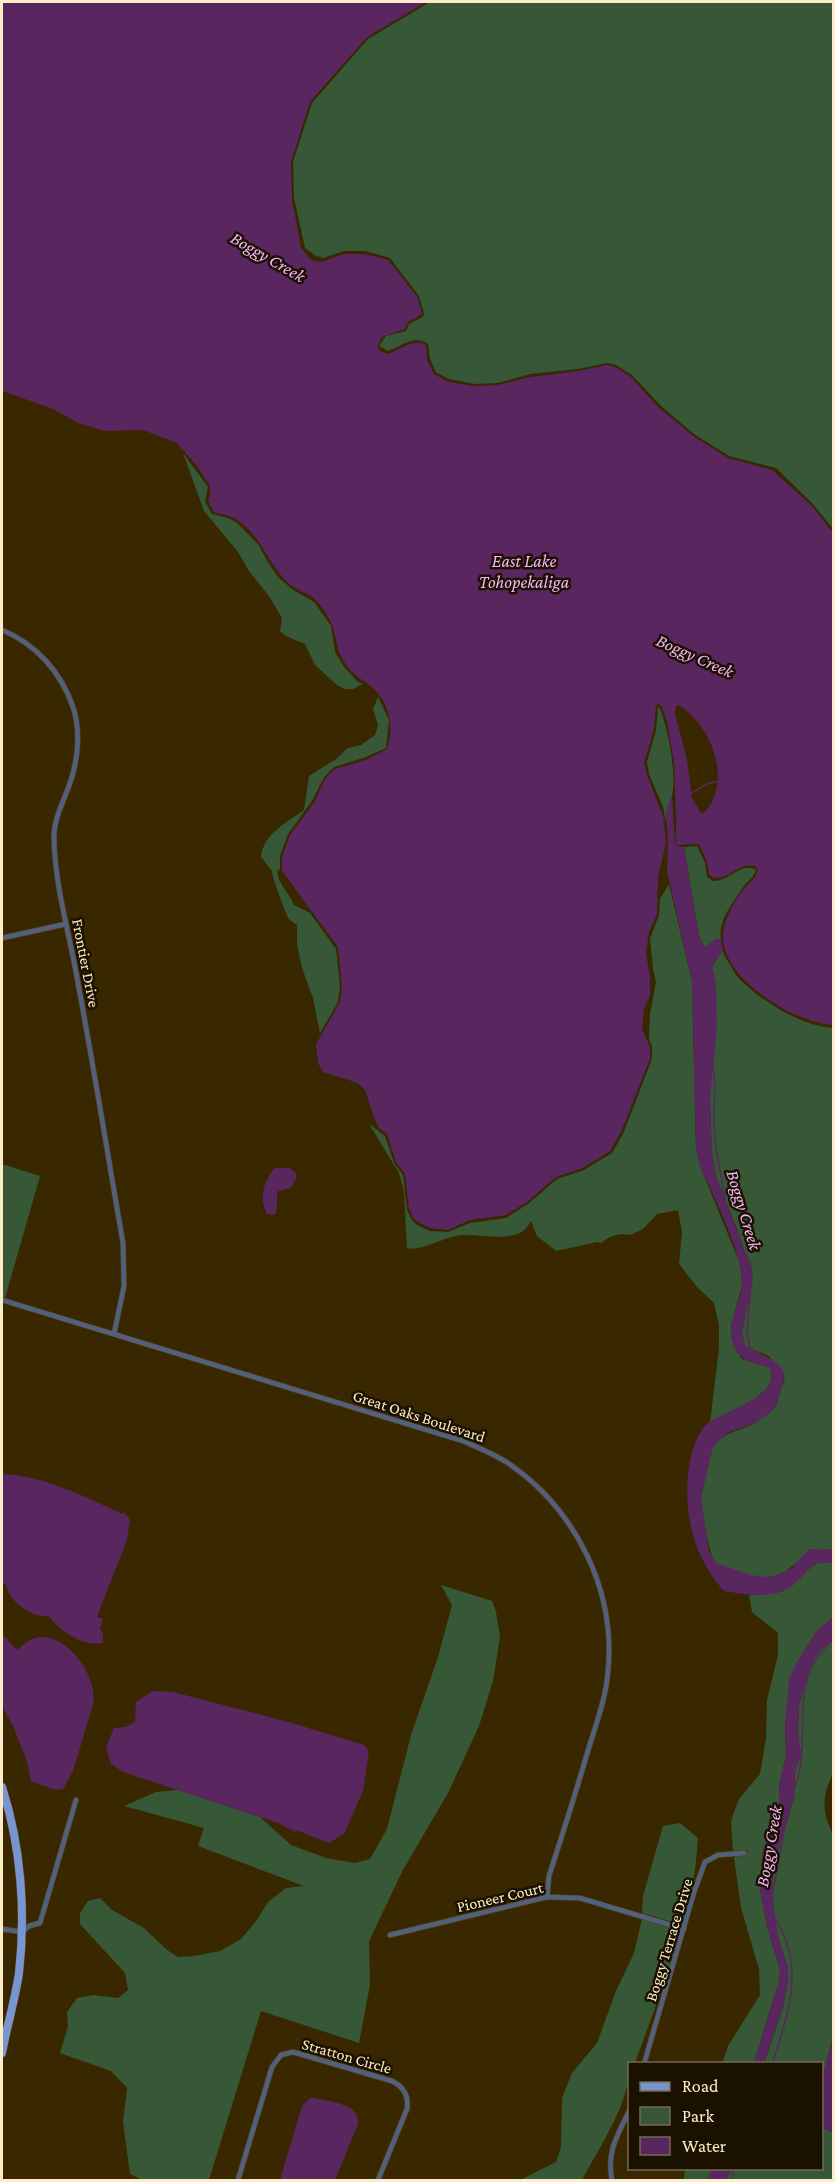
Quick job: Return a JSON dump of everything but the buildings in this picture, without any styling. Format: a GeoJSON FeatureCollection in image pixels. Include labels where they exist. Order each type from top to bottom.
{"type":"FeatureCollection","features":[{"type":"Feature","properties":{"kind":"main road"},"geometry":{"type":"LineString","coordinates":[[2,1787],[16,1851],[21,1891],[22,1932],[17,1984],[2,2053]]}},
{"type":"Feature","properties":{"kind":"street","name":"Frontier Drive"},"geometry":{"type":"LineString","coordinates":[[2,630],[28,644],[43,657],[61,679],[74,709],[78,746],[71,781],[58,814],[54,837],[66,924],[123,1242],[124,1286],[114,1334]]}},
{"type":"Feature","properties":{"kind":"street"},"geometry":{"type":"LineString","coordinates":[[2,938],[66,924]]}},
{"type":"Feature","properties":{"kind":"street","name":"Great Oaks Boulevard"},"geometry":{"type":"LineString","coordinates":[[2,1300],[463,1441],[507,1462],[560,1510],[584,1550],[601,1592],[609,1634],[609,1670],[603,1703],[549,1876],[547,1898]]}},
{"type":"Feature","properties":{"kind":"street"},"geometry":{"type":"LineString","coordinates":[[2,1929],[22,1932],[29,1926],[40,1923],[76,1800]]}},
{"type":"Feature","properties":{"kind":"street","name":"Boggy Terrace Drive"},"geometry":{"type":"LineString","coordinates":[[645,2062],[694,1892],[705,1862],[718,1855],[744,1852]]}},
{"type":"Feature","properties":{"kind":"street","name":"Pioneer Court"},"geometry":{"type":"LineString","coordinates":[[390,1935],[547,1898],[580,1898],[684,1929]]}},
{"type":"Feature","properties":{"kind":"street","name":"Stratton Circle"},"geometry":{"type":"LineString","coordinates":[[238,2181],[273,2063],[284,2054],[296,2052],[392,2081],[405,2092],[407,2109],[378,2181]]}},
{"type":"Feature","properties":{"kind":"street"},"geometry":{"type":"LineString","coordinates":[[612,2181],[610,2162],[612,2146],[628,2113]]}},
{"type":"Feature","properties":{"kind":"green space"},"geometry":{"type":"Polygon","coordinates":[[[430,2],[833,2],[833,529],[813,504],[776,468],[729,456],[694,434],[661,406],[632,375],[616,365],[607,363],[578,369],[530,374],[498,383],[475,384],[449,379],[436,372],[430,359],[428,344],[423,341],[408,342],[388,351],[379,346],[386,336],[406,331],[409,324],[423,317],[419,296],[390,258],[365,251],[344,251],[323,258],[305,248],[294,198],[293,162],[312,103],[368,39],[430,2]]]}},
{"type":"Feature","properties":{"kind":"green space"},"geometry":{"type":"Polygon","coordinates":[[[183,453],[208,487],[205,502],[212,514],[236,522],[258,544],[278,577],[293,590],[314,602],[331,626],[335,652],[344,667],[358,682],[363,684],[353,689],[345,689],[337,685],[315,665],[305,644],[280,631],[282,618],[269,596],[249,571],[238,552],[204,511],[183,453]]]}},
{"type":"Feature","properties":{"kind":"green space"},"geometry":{"type":"Polygon","coordinates":[[[378,697],[389,720],[386,748],[334,767],[324,777],[312,801],[288,834],[280,856],[280,869],[277,871],[294,905],[310,913],[336,949],[340,986],[338,1002],[320,1033],[313,998],[302,968],[297,944],[297,925],[289,919],[272,871],[261,857],[266,841],[271,835],[304,810],[309,776],[336,759],[348,748],[361,745],[375,735],[378,725],[373,709],[378,697]]]}},
{"type":"Feature","properties":{"kind":"green space"},"geometry":{"type":"Polygon","coordinates":[[[658,707],[668,738],[673,777],[672,796],[666,823],[663,807],[649,774],[647,762],[656,730],[658,707]]]}},
{"type":"Feature","properties":{"kind":"green space"},"geometry":{"type":"Polygon","coordinates":[[[697,846],[705,863],[707,877],[713,881],[745,868],[756,870],[726,913],[721,939],[716,939],[704,948],[699,935],[684,847],[697,846]]]}},
{"type":"Feature","properties":{"kind":"green space"},"geometry":{"type":"Polygon","coordinates":[[[669,884],[692,982],[696,1149],[700,1166],[741,1266],[742,1285],[731,1326],[734,1347],[742,1359],[769,1367],[771,1377],[768,1386],[761,1394],[710,1423],[719,1348],[719,1325],[714,1303],[697,1287],[679,1264],[682,1232],[678,1210],[657,1214],[643,1229],[630,1235],[615,1235],[602,1243],[597,1242],[556,1251],[537,1236],[531,1221],[522,1232],[511,1236],[462,1235],[419,1248],[407,1248],[404,1191],[399,1173],[369,1124],[385,1136],[394,1163],[403,1175],[407,1210],[412,1220],[430,1231],[448,1232],[470,1223],[506,1218],[528,1204],[557,1179],[584,1170],[612,1153],[623,1134],[652,1059],[652,1046],[649,1039],[650,1014],[656,982],[650,939],[659,915],[660,899],[669,884]]]}},
{"type":"Feature","properties":{"kind":"green space"},"geometry":{"type":"Polygon","coordinates":[[[721,951],[736,975],[767,1002],[794,1017],[833,1028],[833,1550],[812,1552],[783,1572],[764,1577],[739,1573],[715,1563],[708,1542],[701,1501],[705,1471],[717,1441],[756,1422],[785,1381],[769,1356],[744,1346],[742,1332],[753,1278],[739,1234],[717,1179],[712,1154],[710,1100],[712,967],[721,951]]]}},
{"type":"Feature","properties":{"kind":"green space"},"geometry":{"type":"Polygon","coordinates":[[[2,1164],[40,1176],[5,1298],[2,1297],[2,1164]]]}},
{"type":"Feature","properties":{"kind":"green space"},"geometry":{"type":"Polygon","coordinates":[[[833,1563],[833,1617],[817,1631],[796,1664],[785,1725],[786,1756],[779,1786],[779,1807],[763,1851],[760,1890],[767,1926],[780,1970],[779,1981],[754,2062],[723,2062],[728,2046],[760,1995],[759,1969],[741,1908],[734,1857],[746,1855],[747,1850],[733,1851],[731,1821],[739,1799],[760,1774],[766,1738],[767,1700],[778,1655],[778,1633],[752,1612],[749,1595],[783,1591],[792,1586],[815,1564],[833,1563]]]}},
{"type":"Feature","properties":{"kind":"green space"},"geometry":{"type":"Polygon","coordinates":[[[441,1585],[492,1601],[500,1637],[493,1681],[479,1726],[448,1793],[403,1870],[369,1941],[370,1985],[359,2043],[261,2011],[209,2180],[142,2180],[130,2174],[123,2122],[127,2088],[111,2071],[60,2053],[68,2026],[67,2012],[77,1998],[93,1995],[118,1998],[128,1990],[125,1973],[80,1924],[80,1913],[88,1901],[100,1898],[112,1910],[144,1928],[167,1950],[178,1957],[194,1956],[220,1951],[241,1939],[268,1902],[286,1888],[304,1886],[198,1846],[204,1828],[124,1806],[156,1792],[179,1790],[260,1817],[291,1845],[326,1858],[355,1863],[370,1859],[387,1829],[411,1735],[438,1657],[452,1605],[441,1585]]]}},
{"type":"Feature","properties":{"kind":"green space"},"geometry":{"type":"Polygon","coordinates":[[[833,1641],[833,1774],[826,1790],[825,1813],[834,1836],[833,2037],[823,2076],[823,2062],[765,2062],[783,2007],[788,1980],[788,1968],[777,1934],[772,1893],[773,1867],[794,1798],[795,1770],[801,1755],[798,1733],[799,1706],[808,1671],[822,1648],[833,1641]]]}},
{"type":"Feature","properties":{"kind":"green space"},"geometry":{"type":"Polygon","coordinates":[[[680,1823],[698,1838],[695,1871],[682,1925],[642,1913],[643,1896],[663,1826],[680,1823]]]}},
{"type":"Feature","properties":{"kind":"green space"},"geometry":{"type":"Polygon","coordinates":[[[642,1919],[680,1931],[670,1967],[635,2062],[628,2062],[628,2083],[613,2124],[582,2180],[520,2180],[556,2162],[561,2147],[562,2098],[572,2073],[597,2043],[616,1991],[634,1953],[642,1919]]]}},
{"type":"Feature","properties":{"kind":"green space"},"geometry":{"type":"Polygon","coordinates":[[[823,2128],[833,2132],[833,2180],[726,2180],[731,2170],[823,2170],[823,2128]]]}},
{"type":"Feature","properties":{"kind":"green space"},"geometry":{"type":"Polygon","coordinates":[[[685,2170],[711,2170],[708,2180],[684,2180],[685,2170]]]}},
{"type":"Feature","properties":{"kind":"water","name":"East Lake Tohopekaliga"},"geometry":{"type":"Polygon","coordinates":[[[2,2],[426,2],[367,37],[310,102],[291,162],[292,199],[301,248],[311,260],[321,262],[344,254],[365,254],[388,260],[418,298],[422,314],[408,322],[405,329],[382,337],[377,347],[381,352],[388,354],[412,344],[421,343],[426,345],[427,360],[434,374],[448,382],[474,386],[498,385],[530,377],[607,365],[615,367],[631,377],[659,408],[693,436],[728,458],[772,470],[812,506],[833,533],[833,1025],[798,1016],[778,1006],[743,979],[731,963],[724,946],[725,923],[735,901],[755,877],[758,869],[749,865],[721,878],[715,878],[709,875],[707,862],[699,844],[677,845],[674,763],[667,721],[661,705],[658,704],[654,729],[644,763],[663,816],[666,842],[658,878],[657,914],[649,932],[646,953],[650,996],[644,1009],[642,1029],[650,1047],[650,1059],[621,1132],[610,1151],[583,1168],[556,1177],[527,1202],[506,1215],[470,1220],[448,1230],[430,1228],[414,1219],[409,1209],[405,1174],[396,1162],[387,1134],[379,1128],[375,1120],[365,1090],[358,1083],[323,1072],[318,1063],[316,1044],[340,1002],[342,986],[338,947],[282,871],[282,857],[290,835],[314,803],[325,779],[335,769],[366,760],[387,749],[390,722],[385,705],[375,690],[345,663],[339,652],[331,623],[318,603],[311,596],[287,582],[242,523],[230,516],[214,512],[208,501],[210,486],[197,466],[177,443],[143,430],[105,431],[78,423],[53,409],[2,391],[2,2]],[[679,705],[676,706],[675,714],[687,759],[692,798],[701,813],[705,812],[713,799],[718,769],[709,739],[690,714],[679,705]]]}},
{"type":"Feature","properties":{"kind":"water"},"geometry":{"type":"Polygon","coordinates":[[[672,796],[675,845],[684,847],[699,935],[704,947],[716,939],[721,939],[723,951],[712,967],[716,983],[717,1028],[710,1100],[712,1154],[717,1179],[739,1234],[753,1279],[742,1332],[745,1346],[773,1360],[785,1374],[777,1405],[771,1412],[757,1422],[727,1433],[713,1447],[701,1498],[709,1552],[716,1563],[751,1575],[766,1577],[781,1574],[792,1568],[809,1549],[833,1550],[833,1563],[816,1563],[787,1589],[772,1594],[756,1595],[724,1591],[710,1573],[699,1552],[690,1523],[688,1471],[691,1455],[704,1427],[711,1421],[748,1403],[768,1387],[772,1378],[769,1367],[745,1359],[738,1353],[732,1340],[732,1323],[741,1290],[741,1270],[732,1240],[700,1166],[696,1149],[692,982],[667,871],[666,811],[672,796]]]}},
{"type":"Feature","properties":{"kind":"water"},"geometry":{"type":"Polygon","coordinates":[[[275,1168],[290,1168],[297,1177],[291,1188],[278,1191],[275,1215],[267,1214],[263,1196],[265,1184],[275,1168]]]}},
{"type":"Feature","properties":{"kind":"water"},"geometry":{"type":"Polygon","coordinates":[[[2,1474],[34,1479],[64,1488],[122,1514],[124,1512],[130,1520],[127,1540],[97,1617],[103,1619],[100,1628],[103,1643],[88,1643],[73,1637],[53,1622],[49,1616],[35,1614],[22,1608],[12,1597],[6,1585],[2,1583],[2,1474]]]}},
{"type":"Feature","properties":{"kind":"water"},"geometry":{"type":"Polygon","coordinates":[[[833,1617],[833,1641],[822,1648],[815,1657],[808,1671],[799,1706],[798,1733],[801,1755],[795,1770],[794,1798],[773,1867],[772,1892],[777,1934],[788,1968],[788,1980],[783,2007],[764,2062],[754,2062],[779,1981],[780,1970],[767,1926],[760,1890],[763,1851],[779,1807],[779,1786],[786,1756],[785,1725],[789,1679],[817,1631],[833,1617]]]}},
{"type":"Feature","properties":{"kind":"water"},"geometry":{"type":"Polygon","coordinates":[[[2,1634],[17,1650],[37,1637],[52,1639],[72,1651],[87,1672],[93,1694],[93,1705],[73,1771],[63,1789],[56,1790],[31,1781],[27,1762],[14,1728],[2,1706],[2,1634]]]}},
{"type":"Feature","properties":{"kind":"water"},"geometry":{"type":"Polygon","coordinates":[[[153,1691],[173,1692],[292,1723],[364,1745],[369,1751],[363,1791],[344,1834],[329,1843],[296,1830],[295,1832],[278,1823],[123,1772],[111,1764],[106,1747],[114,1728],[125,1727],[135,1722],[136,1702],[153,1691]]]}},
{"type":"Feature","properties":{"kind":"water"},"geometry":{"type":"Polygon","coordinates":[[[833,2037],[834,2132],[823,2128],[823,2076],[833,2037]]]}},
{"type":"Feature","properties":{"kind":"water"},"geometry":{"type":"Polygon","coordinates":[[[310,2098],[336,2102],[349,2108],[357,2117],[358,2124],[335,2180],[280,2180],[302,2106],[310,2098]]]}},
{"type":"Feature","properties":{"kind":"water"},"geometry":{"type":"Polygon","coordinates":[[[710,2170],[731,2170],[726,2180],[708,2180],[710,2170]]]}},
{"type":"Feature","properties":{"kind":"waterway","name":"Boggy Creek"},"geometry":{"type":"LineString","coordinates":[[690,794],[707,784],[719,781]]}},
{"type":"Feature","properties":{"kind":"waterway","name":"Boggy Creek"},"geometry":{"type":"LineString","coordinates":[[676,848],[677,817]]}},
{"type":"Feature","properties":{"kind":"waterway","name":"Boggy Creek"},"geometry":{"type":"LineString","coordinates":[[713,1067],[715,1134],[725,1199]]}},
{"type":"Feature","properties":{"kind":"waterway","name":"Boggy Creek"},"geometry":{"type":"LineString","coordinates":[[746,1254],[752,1275]]}},
{"type":"Feature","properties":{"kind":"waterway","name":"Boggy Creek"},"geometry":{"type":"LineString","coordinates":[[750,1349],[747,1331],[751,1286]]}},
{"type":"Feature","properties":{"kind":"waterway","name":"Boggy Creek"},"geometry":{"type":"LineString","coordinates":[[793,1792],[801,1764],[805,1689],[814,1663],[829,1643]]}},
{"type":"Feature","properties":{"kind":"waterway","name":"Boggy Creek"},"geometry":{"type":"LineString","coordinates":[[772,1898],[785,1826]]}},
{"type":"Feature","properties":{"kind":"waterway","name":"Boggy Creek"},"geometry":{"type":"LineString","coordinates":[[773,2062],[789,2004],[792,1974],[787,1943],[775,1917]]}},
{"type":"Feature","properties":{"kind":"waterway","name":"Boggy Creek"},"geometry":{"type":"LineString","coordinates":[[730,2180],[733,2170]]}}]}
